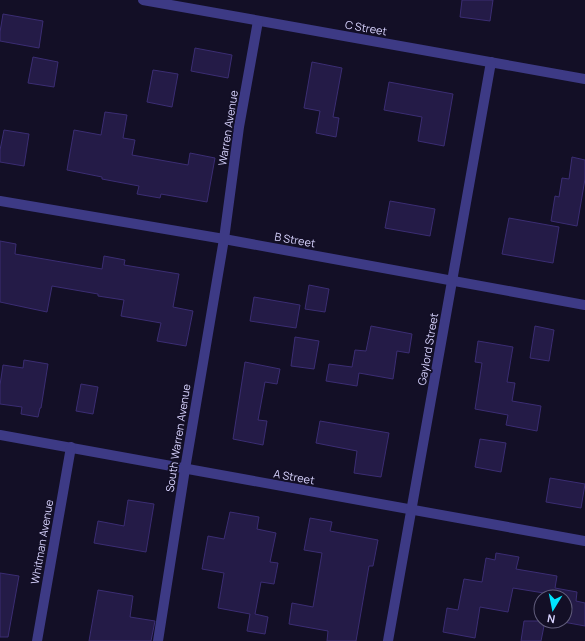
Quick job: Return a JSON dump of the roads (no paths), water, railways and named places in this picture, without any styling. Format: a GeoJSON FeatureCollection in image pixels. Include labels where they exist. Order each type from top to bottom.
{"type":"FeatureCollection","features":[{"type":"Feature","properties":{"kind":"street","name":"C Street"},"geometry":{"type":"LineString","coordinates":[[143,0],[585,79]]}},
{"type":"Feature","properties":{"kind":"street","name":"Warren Avenue"},"geometry":{"type":"LineString","coordinates":[[224,239],[239,127],[258,20]]}},
{"type":"Feature","properties":{"kind":"street","name":"Gaylord Street"},"geometry":{"type":"LineString","coordinates":[[388,641],[491,62]]}},
{"type":"Feature","properties":{"kind":"street","name":"B Street"},"geometry":{"type":"LineString","coordinates":[[0,201],[224,239],[585,305]]}},
{"type":"Feature","properties":{"kind":"street","name":"South Warren Avenue"},"geometry":{"type":"LineString","coordinates":[[158,641],[184,469],[224,239]]}},
{"type":"Feature","properties":{"kind":"street","name":"A Street"},"geometry":{"type":"LineString","coordinates":[[0,435],[585,541]]}},
{"type":"Feature","properties":{"kind":"street","name":"Whitman Avenue"},"geometry":{"type":"LineString","coordinates":[[37,641],[71,447]]}}]}
